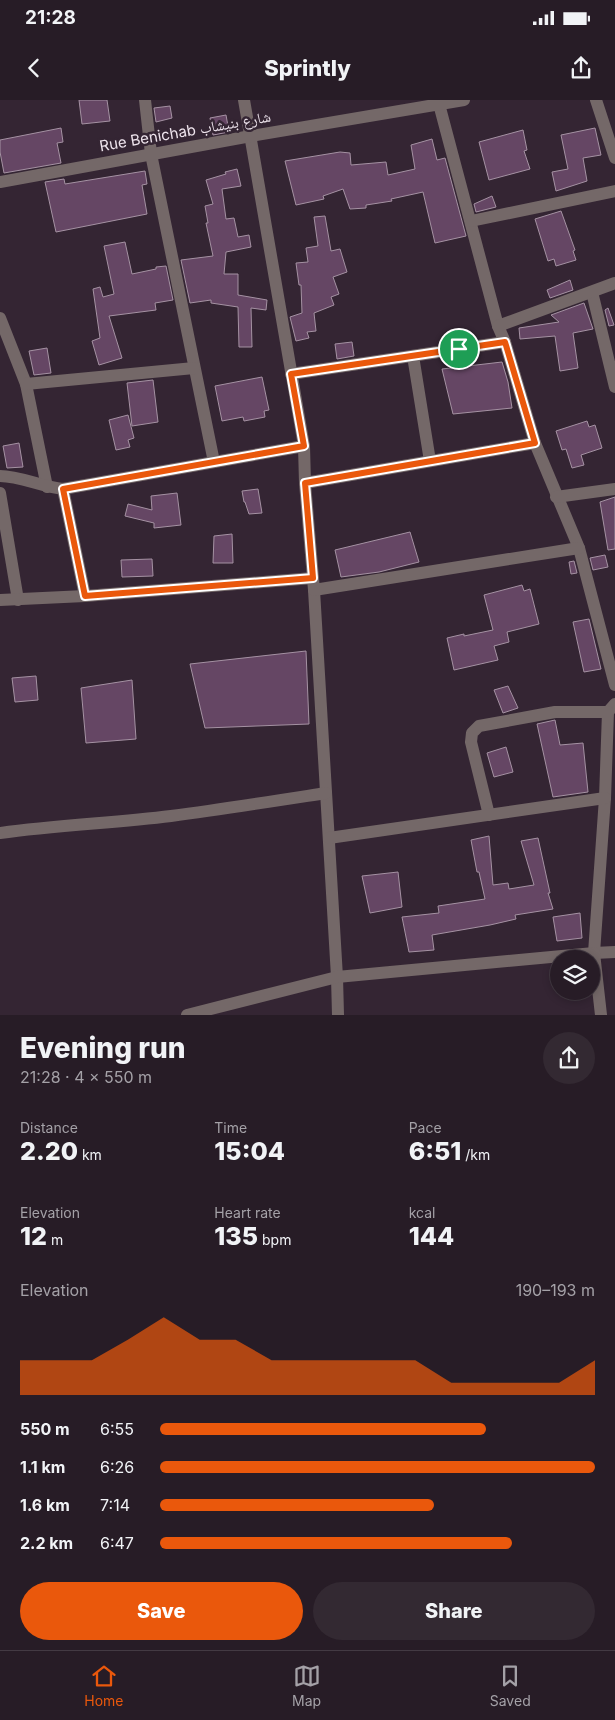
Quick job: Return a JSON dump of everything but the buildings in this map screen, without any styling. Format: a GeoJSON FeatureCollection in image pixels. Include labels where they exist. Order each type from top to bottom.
{"type":"FeatureCollection","features":[{"type":"Feature","properties":{"kind":"street"},"geometry":{"type":"LineString","coordinates":[[145,100],[151,154],[214,462]]}},
{"type":"Feature","properties":{"kind":"street"},"geometry":{"type":"LineString","coordinates":[[244,100],[304,446],[305,483],[314,584],[338,1015]]}},
{"type":"Feature","properties":{"kind":"street","name":"Rue Benichab شارع بنيشاب"},"geometry":{"type":"LineString","coordinates":[[0,182],[250,136],[464,100]]}},
{"type":"Feature","properties":{"kind":"street"},"geometry":{"type":"LineString","coordinates":[[596,100],[615,158]]}},
{"type":"Feature","properties":{"kind":"street"},"geometry":{"type":"LineString","coordinates":[[440,104],[498,326],[505,342],[535,443],[556,497],[579,548],[615,685]]}},
{"type":"Feature","properties":{"kind":"street"},"geometry":{"type":"LineString","coordinates":[[471,221],[615,191]]}},
{"type":"Feature","properties":{"kind":"street"},"geometry":{"type":"LineString","coordinates":[[498,326],[615,284]]}},
{"type":"Feature","properties":{"kind":"street"},"geometry":{"type":"LineString","coordinates":[[592,292],[615,387]]}},
{"type":"Feature","properties":{"kind":"street"},"geometry":{"type":"LineString","coordinates":[[0,318],[26,384],[47,487]]}},
{"type":"Feature","properties":{"kind":"street"},"geometry":{"type":"LineString","coordinates":[[291,374],[505,342]]}},
{"type":"Feature","properties":{"kind":"street"},"geometry":{"type":"LineString","coordinates":[[414,356],[430,461]]}},
{"type":"Feature","properties":{"kind":"street"},"geometry":{"type":"LineString","coordinates":[[26,384],[194,368]]}},
{"type":"Feature","properties":{"kind":"street"},"geometry":{"type":"LineString","coordinates":[[305,483],[535,443]]}},
{"type":"Feature","properties":{"kind":"street"},"geometry":{"type":"LineString","coordinates":[[0,476],[63,489],[304,446]]}},
{"type":"Feature","properties":{"kind":"street"},"geometry":{"type":"LineString","coordinates":[[63,489],[85,596]]}},
{"type":"Feature","properties":{"kind":"street"},"geometry":{"type":"LineString","coordinates":[[556,497],[615,489]]}},
{"type":"Feature","properties":{"kind":"street"},"geometry":{"type":"LineString","coordinates":[[0,493],[18,600]]}},
{"type":"Feature","properties":{"kind":"street"},"geometry":{"type":"LineString","coordinates":[[0,600],[314,584],[579,548]]}},
{"type":"Feature","properties":{"kind":"street"},"geometry":{"type":"LineString","coordinates":[[489,815],[471,742],[472,732],[479,726],[555,712],[612,708],[594,950]]}},
{"type":"Feature","properties":{"kind":"street"},"geometry":{"type":"LineString","coordinates":[[0,833],[172,816],[326,793]]}},
{"type":"Feature","properties":{"kind":"street"},"geometry":{"type":"LineString","coordinates":[[329,838],[605,798]]}},
{"type":"Feature","properties":{"kind":"street"},"geometry":{"type":"LineString","coordinates":[[600,953],[615,952]]}},
{"type":"Feature","properties":{"kind":"street"},"geometry":{"type":"LineString","coordinates":[[187,1015],[337,977],[550,957]]}},
{"type":"Feature","properties":{"kind":"street"},"geometry":{"type":"LineString","coordinates":[[599,1000],[601,1015]]}},
{"type":"Feature","properties":{"kind":"route"},"geometry":{"type":"LineString","coordinates":[[505,342],[535,443],[305,483],[313,578],[85,596],[63,489],[304,446],[291,374],[459,349],[505,342]]}}]}
